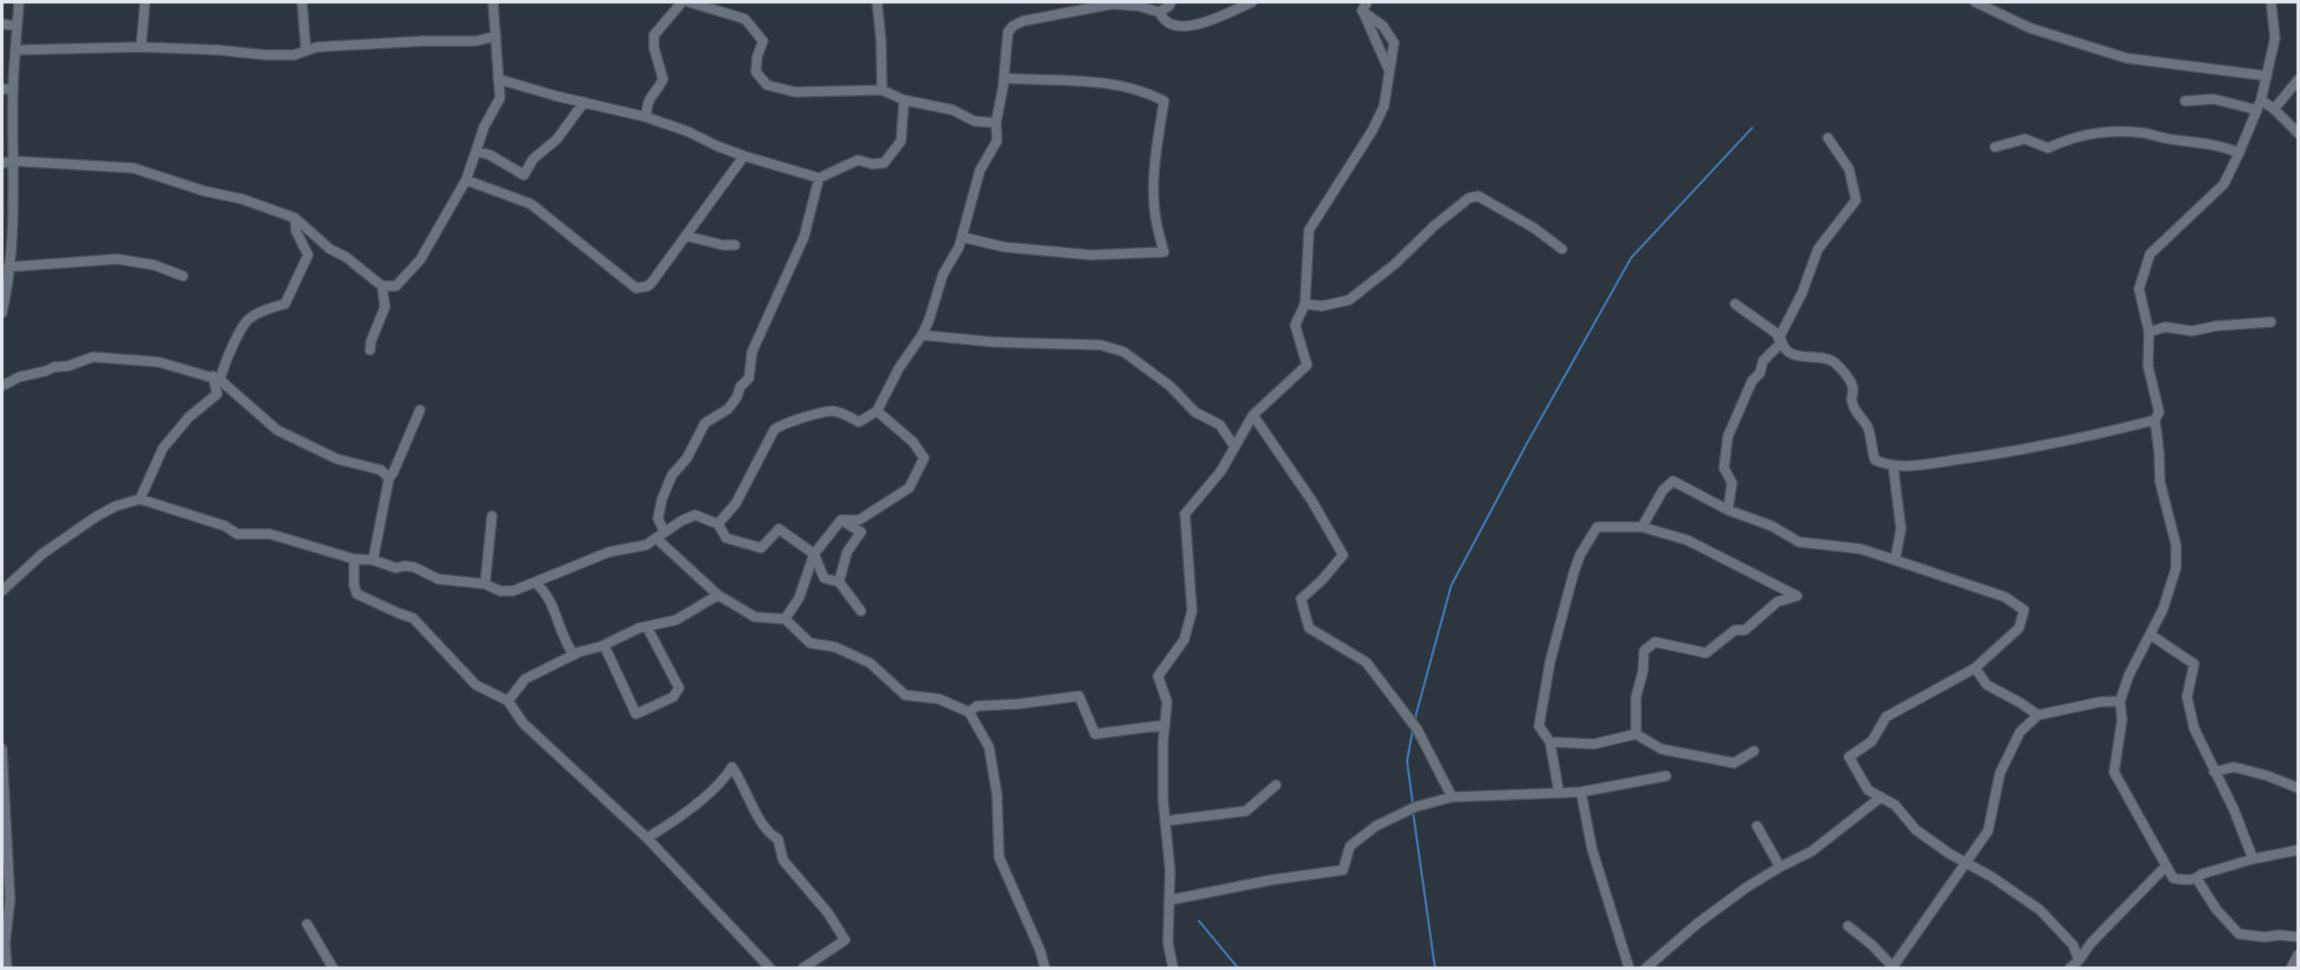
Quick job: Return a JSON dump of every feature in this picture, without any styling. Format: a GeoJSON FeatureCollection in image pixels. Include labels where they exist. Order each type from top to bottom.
{"type":"FeatureCollection","features":[{"type":"Feature","properties":{"kind":"street"},"geometry":{"type":"LineString","coordinates":[[2,313],[8,267],[13,89],[19,2]]}},
{"type":"Feature","properties":{"kind":"street"},"geometry":{"type":"LineString","coordinates":[[141,47],[145,2]]}},
{"type":"Feature","properties":{"kind":"street"},"geometry":{"type":"LineString","coordinates":[[302,2],[306,51]]}},
{"type":"Feature","properties":{"kind":"street"},"geometry":{"type":"LineString","coordinates":[[2,163],[13,161],[141,170],[204,191],[242,200],[295,218],[331,249],[346,257],[382,286],[396,286],[420,260],[466,180],[484,127],[500,97],[493,2]]}},
{"type":"Feature","properties":{"kind":"street"},"geometry":{"type":"LineString","coordinates":[[646,117],[649,97],[663,79],[654,48],[654,35],[682,2]]}},
{"type":"Feature","properties":{"kind":"street"},"geometry":{"type":"LineString","coordinates":[[690,2],[745,19],[763,41],[757,57],[756,72],[767,85],[795,92],[882,90],[904,100],[953,110],[974,121],[996,123]]}},
{"type":"Feature","properties":{"kind":"street"},"geometry":{"type":"LineString","coordinates":[[877,2],[882,90]]}},
{"type":"Feature","properties":{"kind":"street"},"geometry":{"type":"LineString","coordinates":[[1158,12],[1165,10],[1171,2]]}},
{"type":"Feature","properties":{"kind":"street"},"geometry":{"type":"LineString","coordinates":[[718,524],[736,503],[778,426],[836,411],[859,422],[877,411],[929,320],[943,274],[959,247],[980,170],[997,141],[996,123],[1008,32],[1013,26],[1023,21],[1112,4],[1138,6],[1158,12],[1174,25],[1196,24],[1252,2]]}},
{"type":"Feature","properties":{"kind":"street"},"geometry":{"type":"LineString","coordinates":[[1975,2],[2031,28],[2126,58],[2267,76]]}},
{"type":"Feature","properties":{"kind":"street"},"geometry":{"type":"LineString","coordinates":[[2271,2],[2275,38],[2267,76],[2261,100],[2239,153],[2224,184],[2150,254],[2139,289],[2149,332],[2148,366],[2159,412],[2155,419],[2160,482],[2176,545],[2176,568],[2163,609],[2129,674],[2120,701],[2122,720],[2115,772],[2173,878],[2186,881],[2197,879],[2202,874],[2253,859],[2298,850]]}},
{"type":"Feature","properties":{"kind":"street"},"geometry":{"type":"LineString","coordinates":[[1173,968],[1168,943],[1170,870],[1163,799],[1167,702],[1158,676],[1184,640],[1192,611],[1185,514],[1221,471],[1253,415],[1307,365],[1295,325],[1305,304],[1309,230],[1372,131],[1384,106],[1394,43],[1365,6]]}},
{"type":"Feature","properties":{"kind":"street"},"geometry":{"type":"LineString","coordinates":[[1365,6],[1388,70]]}},
{"type":"Feature","properties":{"kind":"street"},"geometry":{"type":"LineString","coordinates":[[2,24],[17,26]]}},
{"type":"Feature","properties":{"kind":"street"},"geometry":{"type":"LineString","coordinates":[[15,50],[141,47],[294,55],[317,47],[476,41],[496,36]]}},
{"type":"Feature","properties":{"kind":"street"},"geometry":{"type":"LineString","coordinates":[[962,237],[1004,247],[1091,255],[1164,252],[1156,221],[1154,199],[1155,156],[1164,101],[1143,90],[1077,79],[1048,81],[1004,78]]}},
{"type":"Feature","properties":{"kind":"street"},"geometry":{"type":"LineString","coordinates":[[498,79],[646,117],[744,156],[820,178],[858,160],[872,164],[884,163],[901,141],[904,100]]}},
{"type":"Feature","properties":{"kind":"street"},"geometry":{"type":"LineString","coordinates":[[2274,109],[2298,80]]}},
{"type":"Feature","properties":{"kind":"street"},"geometry":{"type":"LineString","coordinates":[[2,89],[13,89]]}},
{"type":"Feature","properties":{"kind":"street"},"geometry":{"type":"LineString","coordinates":[[2185,101],[2214,99],[2257,110]]}},
{"type":"Feature","properties":{"kind":"street"},"geometry":{"type":"LineString","coordinates":[[2261,100],[2298,133]]}},
{"type":"Feature","properties":{"kind":"street"},"geometry":{"type":"LineString","coordinates":[[476,151],[491,155],[524,175],[533,159],[557,139],[584,102]]}},
{"type":"Feature","properties":{"kind":"street"},"geometry":{"type":"LineString","coordinates":[[1995,147],[2025,139],[2048,148],[2092,132],[2112,131],[2222,145],[2239,153]]}},
{"type":"Feature","properties":{"kind":"street"},"geometry":{"type":"LineString","coordinates":[[1781,343],[1783,327],[1802,293],[1818,249],[1856,200],[1849,169],[1828,138]]}},
{"type":"Feature","properties":{"kind":"street"},"geometry":{"type":"LineString","coordinates":[[466,180],[531,204],[636,288],[648,286],[652,282],[744,156]]}},
{"type":"Feature","properties":{"kind":"street"},"geometry":{"type":"LineString","coordinates":[[820,178],[804,237],[752,352],[749,378],[740,387],[728,410],[705,423],[687,458],[671,475],[658,518],[661,536],[718,595],[755,617],[785,619],[810,643],[835,647],[870,663],[905,695],[939,699],[969,712],[989,747],[996,795],[999,857],[1040,950],[1045,968]]}},
{"type":"Feature","properties":{"kind":"street"},"geometry":{"type":"LineString","coordinates":[[1305,304],[1322,306],[1349,300],[1395,264],[1434,226],[1469,198],[1478,196],[1534,228],[1562,249]]}},
{"type":"Feature","properties":{"kind":"street"},"geometry":{"type":"LineString","coordinates":[[140,499],[163,448],[189,417],[217,394],[217,378],[246,321],[256,314],[285,304],[296,285],[307,255],[296,230],[295,218]]}},
{"type":"Feature","properties":{"kind":"street"},"geometry":{"type":"LineString","coordinates":[[686,236],[723,245],[735,245]]}},
{"type":"Feature","properties":{"kind":"street"},"geometry":{"type":"LineString","coordinates":[[8,267],[117,259],[154,265],[183,276]]}},
{"type":"Feature","properties":{"kind":"street"},"geometry":{"type":"LineString","coordinates":[[370,350],[385,307],[382,286]]}},
{"type":"Feature","properties":{"kind":"street"},"geometry":{"type":"LineString","coordinates":[[1735,304],[1776,333],[1788,351],[1797,356],[1829,360],[1846,375],[1853,389],[1851,398],[1854,408],[1869,430],[1875,460],[1893,465],[1909,466],[1997,455],[2076,440],[2155,419]]}},
{"type":"Feature","properties":{"kind":"street"},"geometry":{"type":"LineString","coordinates":[[2149,332],[2165,327],[2192,331],[2216,326],[2271,322]]}},
{"type":"Feature","properties":{"kind":"street"},"geometry":{"type":"LineString","coordinates":[[922,335],[993,342],[1101,345],[1124,352],[1170,386],[1195,412],[1220,425],[1234,446]]}},
{"type":"Feature","properties":{"kind":"street"},"geometry":{"type":"LineString","coordinates":[[1728,510],[1732,482],[1724,468],[1728,436],[1752,381],[1760,373],[1763,361],[1781,343]]}},
{"type":"Feature","properties":{"kind":"street"},"geometry":{"type":"LineString","coordinates":[[2,386],[19,377],[93,358],[159,362],[217,378],[277,430],[337,459],[381,470],[389,478]]}},
{"type":"Feature","properties":{"kind":"street"},"geometry":{"type":"LineString","coordinates":[[373,560],[389,478],[421,410]]}},
{"type":"Feature","properties":{"kind":"street"},"geometry":{"type":"LineString","coordinates":[[841,520],[859,520],[909,488],[924,458],[913,442],[877,411]]}},
{"type":"Feature","properties":{"kind":"street"},"geometry":{"type":"LineString","coordinates":[[1253,415],[1312,501],[1343,555],[1301,599],[1309,628],[1366,662],[1414,726],[1452,797]]}},
{"type":"Feature","properties":{"kind":"street"},"geometry":{"type":"LineString","coordinates":[[1893,465],[1901,529],[1895,560]]}},
{"type":"Feature","properties":{"kind":"street"},"geometry":{"type":"LineString","coordinates":[[1642,527],[1663,490],[1673,481],[1728,510],[1773,526],[1799,542],[1861,549],[2005,597],[2024,610],[2019,628],[1975,668],[1886,717],[1872,741],[1849,757],[1868,790],[1895,805],[1916,830],[2040,910],[2073,945],[2079,960]]}},
{"type":"Feature","properties":{"kind":"street"},"geometry":{"type":"LineString","coordinates":[[2,591],[42,554],[97,516],[116,506],[140,499],[225,526],[237,534],[270,534],[354,559],[373,560],[396,568],[414,568],[438,579],[485,584],[500,591],[513,590],[609,552],[646,545],[681,521],[695,515],[718,524],[726,538],[761,548],[779,529],[814,554],[824,578],[839,582],[861,611]]}},
{"type":"Feature","properties":{"kind":"street"},"geometry":{"type":"LineString","coordinates":[[485,584],[492,516]]}},
{"type":"Feature","properties":{"kind":"street"},"geometry":{"type":"LineString","coordinates":[[785,619],[799,598],[814,554],[841,520]]}},
{"type":"Feature","properties":{"kind":"street"},"geometry":{"type":"LineString","coordinates":[[839,582],[848,552],[861,532],[841,520]]}},
{"type":"Feature","properties":{"kind":"street"},"geometry":{"type":"LineString","coordinates":[[1559,793],[1550,742],[1539,726],[1550,662],[1580,555],[1597,527],[1642,527],[1687,540],[1797,596],[1777,602],[1745,631],[1734,630],[1706,653],[1655,642],[1644,651],[1643,671],[1636,696],[1636,734]]}},
{"type":"Feature","properties":{"kind":"street"},"geometry":{"type":"LineString","coordinates":[[354,559],[354,585],[357,594],[413,618],[476,685],[508,701],[533,733],[647,838],[770,968]]}},
{"type":"Feature","properties":{"kind":"street"},"geometry":{"type":"LineString","coordinates":[[535,582],[553,604],[565,644],[574,654]]}},
{"type":"Feature","properties":{"kind":"street"},"geometry":{"type":"LineString","coordinates":[[508,701],[525,679],[574,654],[604,645],[639,628],[676,620],[718,595]]}},
{"type":"Feature","properties":{"kind":"street"},"geometry":{"type":"LineString","coordinates":[[604,645],[636,714],[673,697],[678,688],[647,627]]}},
{"type":"Feature","properties":{"kind":"street"},"geometry":{"type":"LineString","coordinates":[[2151,635],[2194,664],[2188,697],[2194,728],[2234,810],[2253,859]]}},
{"type":"Feature","properties":{"kind":"street"},"geometry":{"type":"LineString","coordinates":[[1975,668],[1987,685],[2038,715]]}},
{"type":"Feature","properties":{"kind":"street"},"geometry":{"type":"LineString","coordinates":[[969,712],[977,706],[1079,696],[1095,734],[1165,725]]}},
{"type":"Feature","properties":{"kind":"street"},"geometry":{"type":"LineString","coordinates":[[1848,926],[1872,945],[1892,968],[1988,831],[2000,773],[2020,732],[2038,715],[2100,702],[2120,701]]}},
{"type":"Feature","properties":{"kind":"street"},"geometry":{"type":"LineString","coordinates":[[1550,742],[1594,744],[1636,734],[1661,749],[1734,763],[1754,751]]}},
{"type":"Feature","properties":{"kind":"street"},"geometry":{"type":"LineString","coordinates":[[2,750],[4,860],[10,900],[5,943],[7,968]]}},
{"type":"Feature","properties":{"kind":"street"},"geometry":{"type":"LineString","coordinates":[[647,838],[673,822],[701,799],[732,767],[743,783],[766,831],[778,839],[783,860],[828,913],[845,940],[803,968]]}},
{"type":"Feature","properties":{"kind":"street"},"geometry":{"type":"LineString","coordinates":[[2214,772],[2234,767],[2298,788]]}},
{"type":"Feature","properties":{"kind":"street"},"geometry":{"type":"LineString","coordinates":[[1170,900],[1271,880],[1343,870],[1350,846],[1376,826],[1413,808],[1452,797],[1581,792],[1667,776]]}},
{"type":"Feature","properties":{"kind":"street"},"geometry":{"type":"LineString","coordinates":[[1165,821],[1246,811],[1276,785]]}},
{"type":"Feature","properties":{"kind":"street"},"geometry":{"type":"LineString","coordinates":[[1581,792],[1591,849],[1629,968]]}},
{"type":"Feature","properties":{"kind":"street"},"geometry":{"type":"LineString","coordinates":[[1646,968],[1698,923],[1780,867],[1812,851],[1881,797]]}},
{"type":"Feature","properties":{"kind":"street"},"geometry":{"type":"LineString","coordinates":[[1757,827],[1780,867]]}},
{"type":"Feature","properties":{"kind":"street"},"geometry":{"type":"LineString","coordinates":[[2070,968],[2166,866]]}},
{"type":"Feature","properties":{"kind":"street"},"geometry":{"type":"LineString","coordinates":[[2197,879],[2216,909],[2239,934],[2298,937]]}},
{"type":"Feature","properties":{"kind":"street"},"geometry":{"type":"LineString","coordinates":[[307,924],[333,968]]}},
{"type":"Feature","properties":{"kind":"street"},"geometry":{"type":"LineString","coordinates":[[2291,968],[2298,955]]}},
{"type":"Feature","properties":{"kind":"waterway"},"geometry":{"type":"LineString","coordinates":[[1414,722],[1451,586],[1631,258],[1752,128]]}},
{"type":"Feature","properties":{"kind":"waterway"},"geometry":{"type":"LineString","coordinates":[[1413,729],[1407,761],[1413,805]]}},
{"type":"Feature","properties":{"kind":"waterway"},"geometry":{"type":"LineString","coordinates":[[1413,812],[1435,968]]}},
{"type":"Feature","properties":{"kind":"waterway"},"geometry":{"type":"LineString","coordinates":[[1199,921],[1238,968]]}}]}
